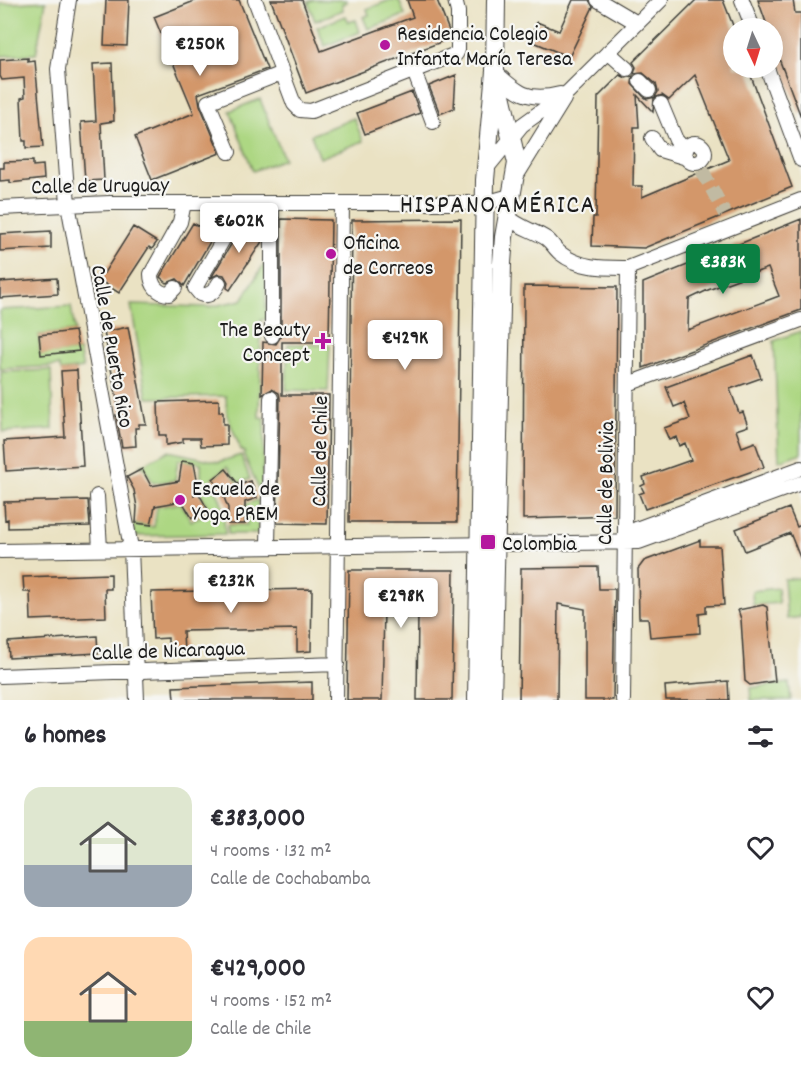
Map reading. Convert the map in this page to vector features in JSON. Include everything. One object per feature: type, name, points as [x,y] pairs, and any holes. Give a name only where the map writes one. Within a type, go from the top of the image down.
[{"type":"main road","points":[[492,700],[485,203],[495,71],[496,0]]},
{"type":"main road","points":[[477,700],[488,543],[501,279],[510,196],[517,175],[516,152],[495,71]]},
{"type":"street","name":"Calle de Puerto Rico","points":[[69,0],[58,69],[68,204],[95,324],[131,548],[137,700]]},
{"type":"street","points":[[255,0],[294,105],[300,110],[311,111],[456,54],[458,50],[458,12],[455,0]]},
{"type":"street","points":[[598,0],[637,23]]},
{"type":"street","points":[[486,169],[512,136],[568,92],[661,0]]},
{"type":"street","points":[[742,0],[749,18]]},
{"type":"street","points":[[608,52],[627,69]]},
{"type":"street","points":[[414,71],[433,122]]},
{"type":"street","points":[[495,71],[515,90],[531,97],[546,97],[568,92]]},
{"type":"street","points":[[229,152],[208,102],[282,73]]},
{"type":"street","points":[[772,78],[797,132],[801,160]]},
{"type":"street","points":[[517,175],[568,92]]},
{"type":"street","points":[[652,138],[660,150],[693,160],[676,140],[662,104]]},
{"type":"street","name":"Calle de Uruguay","points":[[0,208],[68,204],[485,203],[510,196]]},
{"type":"street","points":[[507,216],[515,224],[548,239],[559,252],[578,264],[602,268],[628,268],[801,200]]},
{"type":"street","points":[[176,288],[169,294],[160,292],[154,285],[151,274],[180,222],[184,203]]},
{"type":"street","points":[[219,284],[214,291],[206,295],[200,294],[195,288],[235,219],[238,203]]},
{"type":"street","points":[[272,203],[272,336]]},
{"type":"street","name":"Calle de Chile","points":[[336,700],[342,203]]},
{"type":"street","points":[[725,214],[732,228]]},
{"type":"street","name":"Calle de Bolivia","points":[[623,700],[628,268]]},
{"type":"street","points":[[628,384],[801,320]]},
{"type":"street","points":[[268,546],[271,398]]},
{"type":"street","points":[[624,541],[636,529],[801,468]]},
{"type":"street","points":[[0,551],[639,542],[801,483]]},
{"type":"street","points":[[99,492],[100,549]]},
{"type":"street","points":[[718,499],[720,513]]},
{"type":"street","name":"Calle de Nicaragua","points":[[0,676],[337,664]]},
{"type":"green space","points":[[346,0],[347,2],[342,4],[343,10],[315,21],[308,2]]},
{"type":"green space","points":[[390,0],[399,0],[405,15],[368,29],[363,17],[369,15],[367,9]]},
{"type":"green space","points":[[46,1],[36,54],[0,56],[0,4]]},
{"type":"green space","points":[[346,16],[349,22],[356,20],[360,32],[325,46],[317,27]]},
{"type":"green space","points":[[260,99],[284,159],[253,171],[230,111]]},
{"type":"green space","points":[[354,118],[363,141],[320,158],[311,135]]},
{"type":"green space","points":[[266,261],[266,319],[261,320],[259,417],[265,418],[262,491],[259,490],[244,455],[245,452],[241,450],[227,415],[226,396],[147,398],[131,305],[209,307],[242,300]]},
{"type":"green space","points":[[71,306],[75,331],[39,335],[40,354],[79,351],[83,368],[61,371],[59,366],[0,369],[0,310]]},
{"type":"green space","points":[[801,331],[801,453],[779,461],[774,341]]},
{"type":"green space","points":[[288,344],[330,345],[328,391],[286,390]]},
{"type":"green space","points":[[51,370],[53,429],[3,432],[1,372]]},
{"type":"green space","points":[[168,451],[219,462],[241,455],[250,479],[238,483],[227,467],[209,481],[220,499],[225,534],[134,536],[133,524],[154,527],[157,507],[181,503],[191,521],[210,511],[201,494],[201,463],[178,460],[175,480],[153,483],[144,467],[140,466]]},
{"type":"green space","points":[[258,500],[258,534],[228,534],[228,525],[247,525],[246,504]]},
{"type":"green space","points":[[801,578],[801,617],[787,619],[784,579]]},
{"type":"green space","points":[[778,588],[779,603],[753,605],[752,591]]},
{"type":"green space","points":[[789,683],[791,700],[751,700],[750,688]]},
{"type":"building","points":[[106,0],[129,0],[127,46],[104,45]]},
{"type":"building","points":[[197,0],[239,0],[267,69],[198,94],[200,105],[220,153],[152,180],[135,137],[194,113],[154,17]]},
{"type":"building","name":"Residencia Colegio Infanta María Teresa","points":[[271,0],[302,0],[321,51],[413,17],[407,0],[437,0],[449,31],[449,39],[306,93]]},
{"type":"building","points":[[573,0],[589,0],[593,7],[569,57],[529,40],[537,22],[559,31]]},
{"type":"building","points":[[696,0],[723,0],[730,18],[723,18],[723,78],[752,78],[792,187],[644,248],[592,246],[593,217],[596,217],[598,97],[620,75],[626,78],[633,76],[632,84],[643,96],[647,99],[655,97],[658,92],[656,84],[643,73],[634,74],[636,67],[633,62]],"holes":[[[695,75],[729,160],[642,197],[642,186],[633,186],[634,127],[639,127],[637,95],[653,112],[654,98],[662,95],[669,100]]]},
{"type":"building","points":[[758,0],[793,0],[795,13],[801,13],[801,117],[783,69],[783,18],[764,18]]},
{"type":"building","points":[[28,58],[28,62],[35,61],[43,147],[26,148],[26,141],[23,141],[21,98],[25,97],[24,78],[2,80],[0,76],[0,60]]},
{"type":"building","points":[[112,63],[114,121],[101,123],[104,180],[85,181],[81,122],[96,121],[93,64]]},
{"type":"building","points":[[456,75],[454,108],[440,114],[429,86]]},
{"type":"building","points":[[412,92],[420,113],[365,134],[357,113]]},
{"type":"building","points":[[33,161],[33,166],[43,165],[44,179],[10,183],[10,180],[0,181],[0,168],[4,168],[4,162]]},
{"type":"building","points":[[281,219],[331,220],[329,342],[282,342],[282,395],[329,395],[327,524],[277,523],[280,398],[279,393],[272,389],[262,395],[263,342],[276,344],[281,336]]},
{"type":"building","points":[[461,219],[457,522],[349,522],[352,220]]},
{"type":"building","points":[[801,219],[801,310],[643,368],[643,283]],"holes":[[[768,268],[779,296],[688,330],[689,299],[708,290]]]},
{"type":"building","points":[[193,223],[214,235],[184,286],[177,279],[167,283],[160,277]]},
{"type":"building","points":[[244,223],[263,235],[263,240],[230,290],[227,288],[228,282],[224,275],[218,274],[211,278]]},
{"type":"building","points":[[133,227],[157,242],[152,249],[149,247],[119,293],[96,278],[101,271],[104,273]]},
{"type":"building","points":[[51,231],[51,248],[0,251],[0,234]]},
{"type":"building","points":[[57,278],[58,294],[0,298],[0,282]]},
{"type":"building","points":[[524,286],[617,287],[615,516],[523,519]]},
{"type":"building","points":[[128,327],[146,424],[139,424],[139,428],[135,428],[136,446],[122,447],[116,415],[120,415],[104,332]]},
{"type":"building","points":[[75,331],[79,351],[41,355],[39,335]]},
{"type":"building","points":[[753,355],[761,378],[730,389],[739,413],[743,412],[748,426],[736,430],[742,447],[755,442],[764,467],[645,509],[639,494],[644,492],[641,486],[645,484],[643,477],[691,460],[685,443],[679,446],[676,437],[669,440],[664,428],[690,419],[684,403],[674,407],[666,387]]},
{"type":"building","points":[[77,370],[83,466],[6,471],[4,441],[65,437],[61,371]]},
{"type":"building","points":[[219,400],[219,412],[223,412],[223,424],[227,424],[227,445],[201,446],[200,438],[183,438],[183,442],[166,445],[166,435],[159,435],[158,402]]},
{"type":"building","points":[[182,461],[194,463],[197,479],[194,495],[198,492],[208,510],[192,518],[182,501],[155,506],[151,525],[136,523],[137,507],[134,490],[127,477],[142,469],[151,486],[179,481]]},
{"type":"building","points":[[226,469],[239,485],[251,481],[257,498],[245,502],[245,524],[228,524],[228,508],[222,492],[213,479]]},
{"type":"building","points":[[88,500],[90,526],[8,528],[8,519],[5,520],[4,502]]},
{"type":"building","points":[[789,508],[797,527],[801,525],[801,560],[790,533],[745,551],[736,529]]},
{"type":"building","points":[[700,540],[700,546],[720,546],[724,605],[706,606],[706,613],[699,614],[700,633],[650,637],[648,618],[639,618],[638,569],[644,561]]},
{"type":"building","points":[[598,567],[599,589],[615,589],[613,700],[585,700],[585,609],[558,604],[557,700],[519,700],[521,568]]},
{"type":"building","points":[[349,570],[454,570],[452,700],[417,700],[418,611],[384,610],[382,700],[347,700]]},
{"type":"building","points":[[111,574],[111,589],[105,589],[106,617],[31,620],[30,592],[24,592],[23,577]]},
{"type":"building","points":[[312,589],[311,651],[297,652],[297,629],[183,631],[184,654],[168,654],[168,638],[153,639],[151,592]]},
{"type":"building","points":[[763,605],[767,607],[775,681],[750,685],[745,681],[741,619],[738,610]]},
{"type":"building","points":[[97,636],[98,653],[9,658],[8,642]]},
{"type":"building","points":[[728,681],[729,700],[666,700],[665,686]]},
{"type":"building","points":[[312,682],[312,700],[174,700],[173,687]]},
{"type":"tunnel","points":[[702,170],[725,214]]},
{"type":"place","name":"Residencia Colegio Infanta María Teresa","points":[[385,45]]},
{"type":"place","name":"Oficina de Correos","points":[[331,254]]},
{"type":"place","name":"The Beauty Concept","points":[[323,341]]},
{"type":"place","name":"Escuela de Yoga PREM","points":[[180,500]]},
{"type":"place","name":"Colombia","points":[[488,542]]},
{"type":"district","name":"HISPANOAMÉRICA","points":[[498,203]]}]
